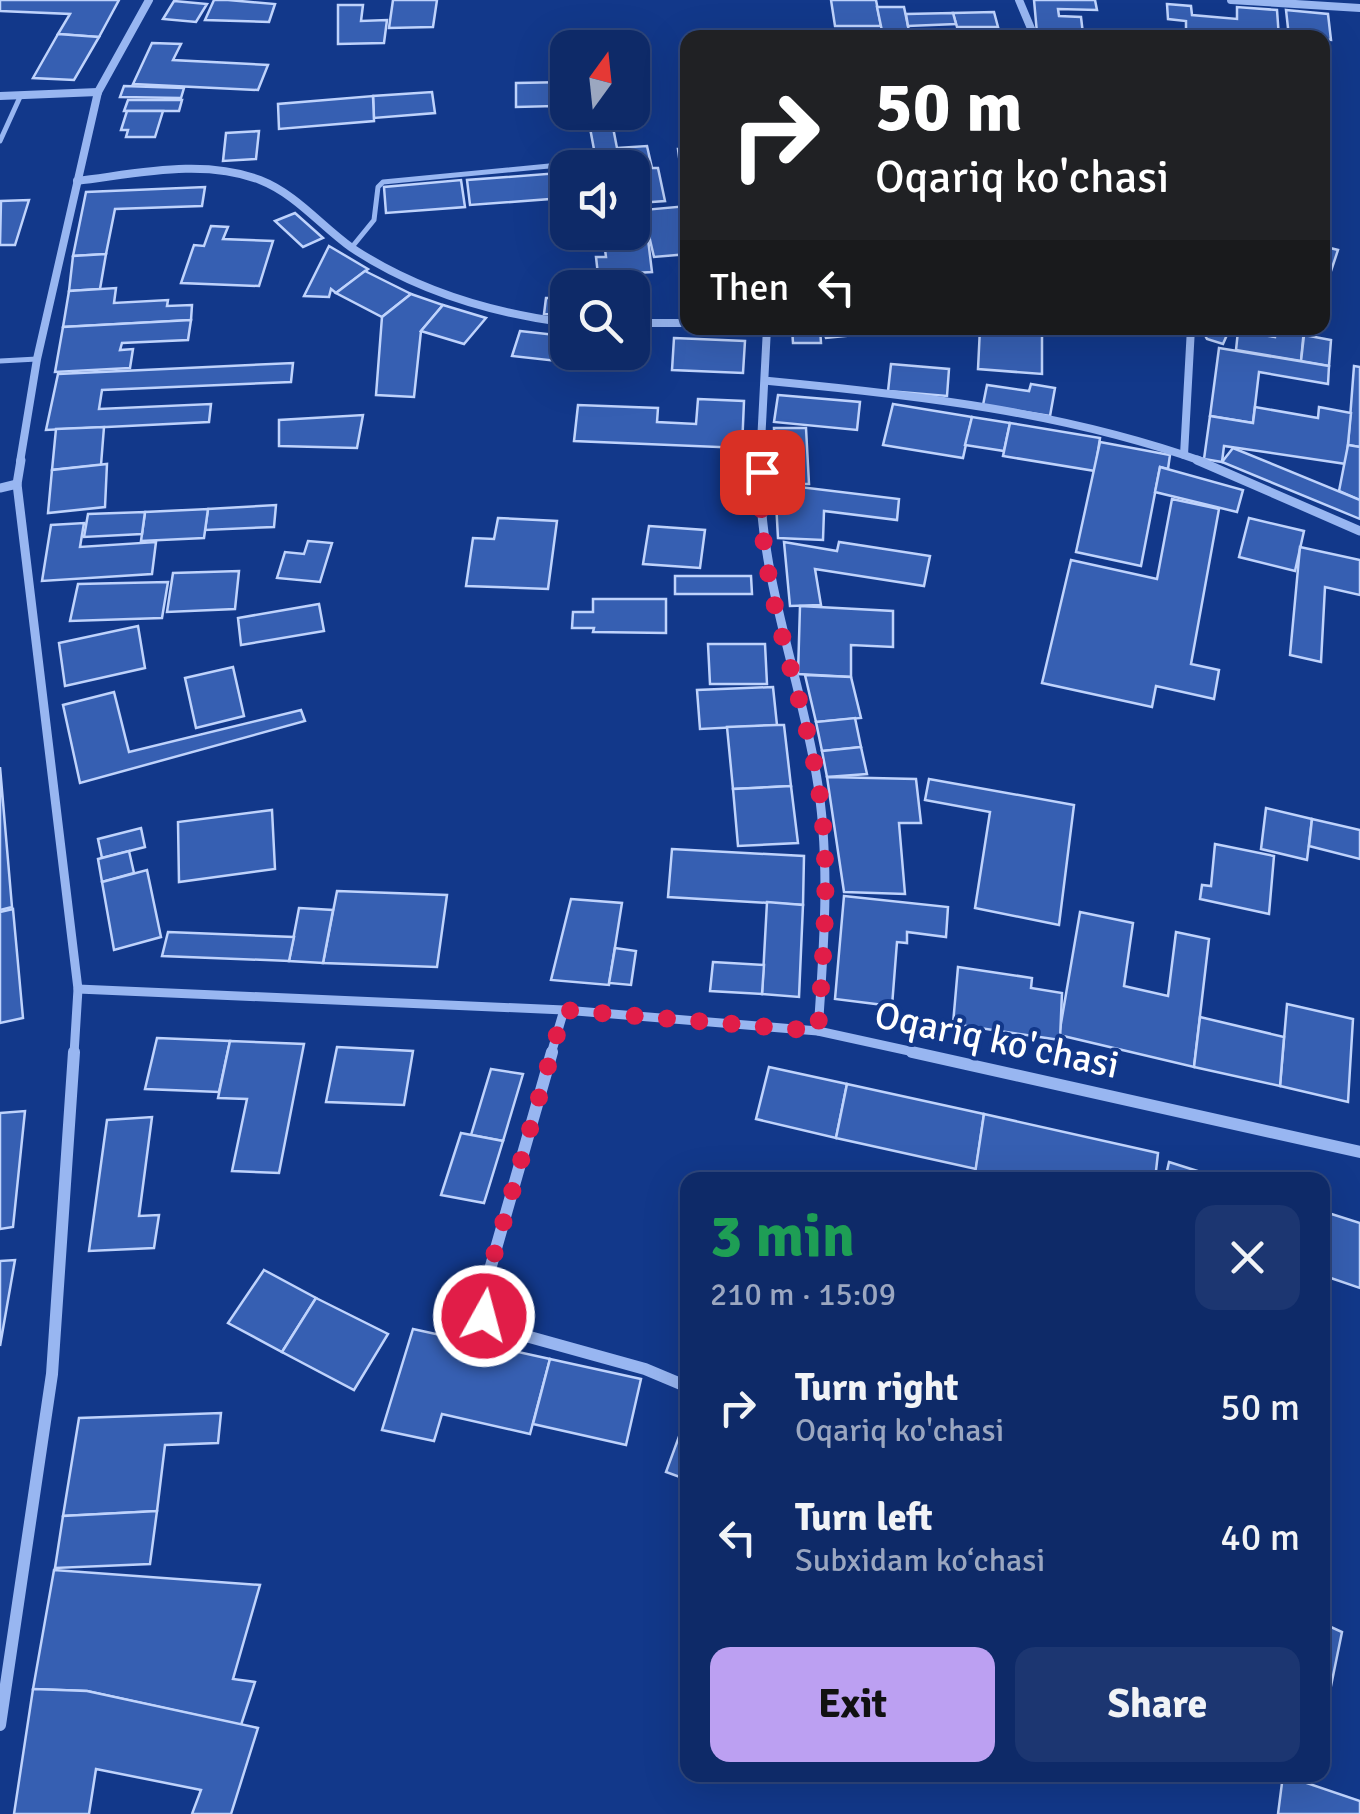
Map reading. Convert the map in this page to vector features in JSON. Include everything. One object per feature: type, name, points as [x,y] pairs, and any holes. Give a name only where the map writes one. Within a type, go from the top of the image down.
[{"type":"street","points":[[0,1725],[52,1374],[78,989],[17,484],[37,359],[98,92],[149,0]]},
{"type":"street","points":[[1019,0],[1031,30]]},
{"type":"street","points":[[1231,0],[1360,8]]},
{"type":"street","points":[[0,96],[98,92]]},
{"type":"street","points":[[77,181],[162,172],[231,173],[260,180],[300,203],[352,247],[452,298],[524,318],[550,321]]},
{"type":"street","points":[[650,323],[680,323]]},
{"type":"street","points":[[767,335],[770,381],[760,502],[778,621],[816,772],[828,873],[818,1031]]},
{"type":"street","points":[[1184,455],[1191,335]]},
{"type":"street","points":[[770,381],[881,391],[1039,418],[1184,455],[1360,531]]},
{"type":"street","points":[[0,488],[17,484]]},
{"type":"street","name":"Oqariq ko'chasi","points":[[78,989],[564,1010],[818,1031],[1360,1152]]},
{"type":"street","points":[[564,1010],[481,1301],[484,1316],[501,1329],[645,1369],[680,1383]]},
{"type":"lane","points":[[0,140],[20,96]]},
{"type":"lane","points":[[352,247],[374,220],[378,186],[383,182],[550,167]]},
{"type":"lane","points":[[0,361],[37,359]]},
{"type":"building","points":[[0,0],[119,0],[99,37],[58,34],[70,14],[0,11]]},
{"type":"building","points":[[214,0],[275,4],[269,22],[205,20]]},
{"type":"building","points":[[393,0],[437,0],[433,27],[389,28]]},
{"type":"building","points":[[831,0],[876,0],[881,26],[835,26]]},
{"type":"building","points":[[1034,0],[1095,0],[1097,10],[1058,9],[1059,16],[1081,17],[1083,30],[1037,30]]},
{"type":"building","points":[[174,1],[207,4],[196,22],[163,19]]},
{"type":"building","points":[[1167,4],[1191,6],[1192,15],[1237,19],[1237,7],[1277,10],[1278,30],[1186,30],[1186,21],[1168,19]]},
{"type":"building","points":[[338,5],[363,5],[361,21],[387,20],[384,43],[338,44]]},
{"type":"building","points":[[877,7],[904,7],[909,30],[882,30]]},
{"type":"building","points":[[1286,10],[1328,14],[1330,30],[1288,30]]},
{"type":"building","points":[[994,12],[998,27],[957,27],[953,13]]},
{"type":"building","points":[[953,13],[956,24],[908,26],[906,14]]},
{"type":"building","points":[[58,34],[99,37],[74,80],[33,78]]},
{"type":"building","points":[[152,43],[181,44],[173,60],[268,65],[258,90],[133,84]]},
{"type":"building","points":[[550,82],[550,106],[516,107],[516,83]]},
{"type":"building","points":[[124,86],[184,88],[181,98],[120,97]]},
{"type":"building","points":[[432,92],[435,113],[374,118],[373,96]]},
{"type":"building","points":[[373,96],[374,121],[279,129],[278,104]]},
{"type":"building","points":[[128,100],[182,100],[179,111],[124,111]]},
{"type":"building","points":[[127,111],[163,111],[155,137],[126,137],[128,130],[121,130]]},
{"type":"building","points":[[590,130],[614,130],[617,148],[647,146],[648,150],[594,150]]},
{"type":"building","points":[[259,131],[256,159],[223,161],[226,133]]},
{"type":"building","points":[[650,159],[652,168],[658,168],[665,201],[650,202]]},
{"type":"building","points":[[550,174],[550,199],[470,205],[467,180]]},
{"type":"building","points":[[461,180],[465,207],[386,213],[384,187]]},
{"type":"building","points":[[205,187],[202,206],[115,209],[106,254],[73,256],[86,192]]},
{"type":"building","points":[[29,200],[15,245],[0,245],[1,201]]},
{"type":"building","points":[[680,207],[680,255],[654,257],[650,209]]},
{"type":"building","points":[[295,213],[323,238],[303,247],[275,221]]},
{"type":"building","points":[[211,226],[228,227],[223,239],[273,241],[259,286],[181,283],[194,245],[204,246]]},
{"type":"building","points":[[329,246],[368,269],[336,293],[331,289],[329,297],[304,296]]},
{"type":"building","points":[[1330,248],[1338,250],[1330,274]]},
{"type":"building","points":[[605,250],[649,250],[652,272],[597,270],[596,257],[606,257]]},
{"type":"building","points":[[106,254],[100,289],[69,291],[73,256]]},
{"type":"building","points":[[365,271],[411,294],[382,317],[336,293]]},
{"type":"building","points":[[116,288],[114,303],[168,300],[167,306],[192,305],[191,320],[63,327],[69,291]]},
{"type":"building","points":[[411,294],[443,305],[421,331],[414,397],[376,395],[382,317]]},
{"type":"building","points":[[546,298],[550,298],[550,314],[544,314]]},
{"type":"building","points":[[443,305],[486,318],[464,344],[421,331]]},
{"type":"building","points":[[191,320],[188,340],[122,343],[120,350],[133,349],[130,368],[55,372],[63,327]]},
{"type":"building","points":[[520,331],[550,334],[550,360],[512,356]]},
{"type":"building","points":[[792,335],[820,335],[821,343],[793,343]]},
{"type":"building","points":[[980,335],[1042,335],[1042,374],[978,369]]},
{"type":"building","points":[[1205,335],[1227,335],[1223,344]]},
{"type":"building","points":[[1238,335],[1303,335],[1301,361],[1236,350]]},
{"type":"building","points":[[1304,335],[1331,340],[1329,366],[1301,361]]},
{"type":"building","points":[[674,338],[745,341],[743,373],[672,370]]},
{"type":"building","points":[[1219,348],[1329,366],[1328,384],[1259,372],[1253,423],[1210,416]]},
{"type":"building","points":[[293,363],[291,382],[102,390],[99,409],[211,404],[209,422],[46,430],[58,374]]},
{"type":"building","points":[[891,364],[949,369],[947,396],[888,391]]},
{"type":"building","points":[[1354,366],[1360,367],[1360,447],[1348,445]]},
{"type":"building","points":[[1031,384],[1055,388],[1050,416],[983,405],[987,385],[1029,391]]},
{"type":"building","points":[[778,395],[860,402],[857,430],[774,422]]},
{"type":"building","points":[[698,399],[744,401],[742,448],[574,441],[578,405],[658,408],[657,422],[696,424]]},
{"type":"building","points":[[893,404],[972,417],[963,458],[883,445]]},
{"type":"building","points":[[1255,407],[1318,418],[1319,407],[1351,413],[1346,464],[1224,446],[1222,462],[1204,459],[1210,416],[1253,423]]},
{"type":"building","points":[[363,415],[357,448],[279,446],[279,420]]},
{"type":"building","points":[[972,417],[1010,423],[1004,451],[965,445]]},
{"type":"building","points":[[1010,423],[1100,438],[1095,471],[1003,456]]},
{"type":"building","points":[[104,427],[101,465],[52,470],[56,429]]},
{"type":"building","points":[[774,428],[806,428],[809,484],[776,484]]},
{"type":"building","points":[[1100,442],[1170,455],[1168,469],[1160,467],[1141,566],[1076,552]]},
{"type":"building","points":[[1348,445],[1360,447],[1360,500],[1339,491]]},
{"type":"building","points":[[1233,448],[1360,500],[1360,519],[1222,462]]},
{"type":"building","points":[[107,464],[105,507],[48,513],[52,470]]},
{"type":"building","points":[[1160,467],[1243,490],[1237,512],[1155,492]]},
{"type":"building","points":[[775,484],[899,499],[897,520],[824,511],[823,540],[778,538]]},
{"type":"building","points":[[1172,499],[1219,509],[1191,664],[1219,670],[1214,699],[1156,686],[1152,707],[1042,683],[1071,560],[1157,579]]},
{"type":"building","points":[[276,505],[274,527],[205,530],[208,509]]},
{"type":"building","points":[[208,509],[204,538],[141,541],[145,512]]},
{"type":"building","points":[[145,512],[142,534],[84,537],[88,514]]},
{"type":"building","points":[[498,518],[557,521],[548,589],[466,586],[473,538],[494,539]]},
{"type":"building","points":[[1249,518],[1304,531],[1295,571],[1239,557]]},
{"type":"building","points":[[84,523],[80,547],[156,542],[152,574],[42,581],[51,525]]},
{"type":"building","points":[[649,526],[705,530],[700,568],[643,564]]},
{"type":"building","points":[[308,541],[332,543],[320,582],[277,578],[285,552],[304,554]]},
{"type":"building","points":[[784,542],[837,551],[839,542],[930,556],[924,586],[815,569],[821,605],[790,606]]},
{"type":"building","points":[[1300,547],[1360,560],[1360,595],[1325,587],[1321,662],[1290,655]]},
{"type":"building","points":[[239,571],[235,609],[167,612],[173,573]]},
{"type":"building","points":[[675,576],[751,576],[752,594],[675,594]]},
{"type":"building","points":[[168,582],[162,618],[70,621],[78,584]]},
{"type":"building","points":[[593,599],[666,599],[666,633],[572,628],[573,612],[593,612]]},
{"type":"building","points":[[319,604],[324,631],[241,645],[238,618]]},
{"type":"building","points":[[800,606],[893,611],[893,647],[851,645],[851,677],[798,674]]},
{"type":"building","points":[[138,626],[145,668],[65,686],[59,643]]},
{"type":"building","points":[[708,644],[765,644],[767,684],[710,684]]},
{"type":"building","points":[[233,667],[244,716],[196,728],[185,678]]},
{"type":"building","points":[[805,675],[851,677],[861,718],[816,722]]},
{"type":"building","points":[[773,687],[777,725],[700,729],[697,690]]},
{"type":"building","points":[[114,692],[129,752],[301,710],[305,721],[80,783],[63,705]]},
{"type":"building","points":[[855,718],[861,747],[822,751],[816,722]]},
{"type":"building","points":[[784,725],[791,786],[733,789],[727,727]]},
{"type":"building","points":[[861,747],[867,774],[827,777],[822,751]]},
{"type":"building","points":[[0,767],[12,907],[0,910]]},
{"type":"building","points":[[827,777],[916,779],[921,823],[899,823],[905,894],[844,892]]},
{"type":"building","points":[[929,779],[1074,805],[1059,925],[975,908],[990,812],[925,800]]},
{"type":"building","points":[[791,786],[798,843],[738,846],[733,789]]},
{"type":"building","points":[[1266,808],[1312,819],[1307,860],[1261,849]]},
{"type":"building","points":[[272,810],[275,869],[179,882],[178,822]]},
{"type":"building","points":[[1312,819],[1360,830],[1360,859],[1309,846]]},
{"type":"building","points":[[141,828],[145,847],[102,858],[98,839]]},
{"type":"building","points":[[1215,844],[1274,856],[1269,914],[1200,899],[1202,885],[1211,886]]},
{"type":"building","points":[[672,849],[804,856],[803,905],[668,897]]},
{"type":"building","points":[[129,851],[134,873],[102,882],[98,859]]},
{"type":"building","points":[[147,870],[161,937],[114,950],[102,882]]},
{"type":"building","points":[[337,891],[447,895],[437,967],[323,963]]},
{"type":"building","points":[[844,896],[948,907],[946,937],[907,932],[907,943],[897,942],[892,1006],[835,999]]},
{"type":"building","points":[[571,899],[622,903],[609,985],[551,980]]},
{"type":"building","points":[[767,902],[803,905],[799,997],[762,994]]},
{"type":"building","points":[[299,908],[333,910],[323,963],[289,961]]},
{"type":"building","points":[[13,909],[23,1018],[0,1023],[0,912]]},
{"type":"building","points":[[1080,912],[1133,923],[1124,986],[1168,996],[1176,932],[1209,939],[1194,1067],[1059,1035]]},
{"type":"building","points":[[168,932],[294,937],[289,961],[162,956]]},
{"type":"building","points":[[615,948],[636,951],[631,985],[609,983]]},
{"type":"building","points":[[713,962],[764,965],[762,994],[710,991]]},
{"type":"building","points":[[958,967],[1032,978],[1031,988],[1062,993],[1060,1040],[953,1024]]},
{"type":"building","points":[[1287,1004],[1353,1019],[1348,1102],[1280,1086]]},
{"type":"building","points":[[1200,1017],[1284,1037],[1280,1086],[1194,1067]]},
{"type":"building","points":[[157,1038],[230,1041],[219,1092],[145,1089]]},
{"type":"building","points":[[230,1041],[304,1044],[279,1173],[232,1171],[247,1099],[218,1098]]},
{"type":"building","points":[[337,1047],[413,1051],[404,1105],[326,1102]]},
{"type":"building","points":[[769,1067],[847,1084],[836,1138],[756,1119]]},
{"type":"building","points":[[491,1069],[523,1074],[503,1141],[471,1135]]},
{"type":"building","points":[[847,1084],[984,1114],[976,1169],[836,1138]]},
{"type":"building","points":[[25,1111],[13,1227],[0,1229],[0,1113]]},
{"type":"building","points":[[984,1114],[1158,1153],[1156,1172],[975,1172]]},
{"type":"building","points":[[152,1117],[139,1216],[159,1215],[154,1248],[89,1251],[107,1120]]},
{"type":"building","points":[[461,1133],[503,1141],[484,1203],[441,1195]]},
{"type":"building","points":[[1169,1162],[1201,1172],[1167,1172]]},
{"type":"building","points":[[1330,1214],[1360,1223],[1360,1288],[1330,1278]]},
{"type":"building","points":[[15,1260],[0,1346],[0,1261]]},
{"type":"building","points":[[264,1270],[316,1298],[282,1352],[228,1323]]},
{"type":"building","points":[[316,1298],[388,1334],[354,1390],[282,1352]]},
{"type":"building","points":[[413,1329],[550,1359],[530,1434],[442,1414],[434,1441],[382,1430]]},
{"type":"building","points":[[550,1359],[641,1379],[626,1445],[533,1424]]},
{"type":"building","points":[[221,1413],[218,1443],[165,1445],[157,1511],[63,1516],[79,1418]]},
{"type":"building","points":[[680,1434],[680,1477],[666,1472]]},
{"type":"building","points":[[157,1511],[150,1564],[55,1568],[63,1516]]},
{"type":"building","points":[[54,1570],[260,1585],[233,1679],[255,1682],[241,1725],[87,1691],[33,1689]]},
{"type":"building","points":[[1330,1627],[1342,1632],[1330,1691]]},
{"type":"building","points":[[33,1689],[87,1691],[258,1728],[231,1814],[192,1814],[201,1790],[96,1769],[89,1814],[14,1814]]},
{"type":"building","points":[[1282,1782],[1304,1782],[1360,1801],[1360,1814],[1278,1814]]},
{"type":"route","points":[[484,1316],[481,1301],[564,1010],[818,1031],[828,873],[816,772],[778,621],[760,502],[762,472]]}]
